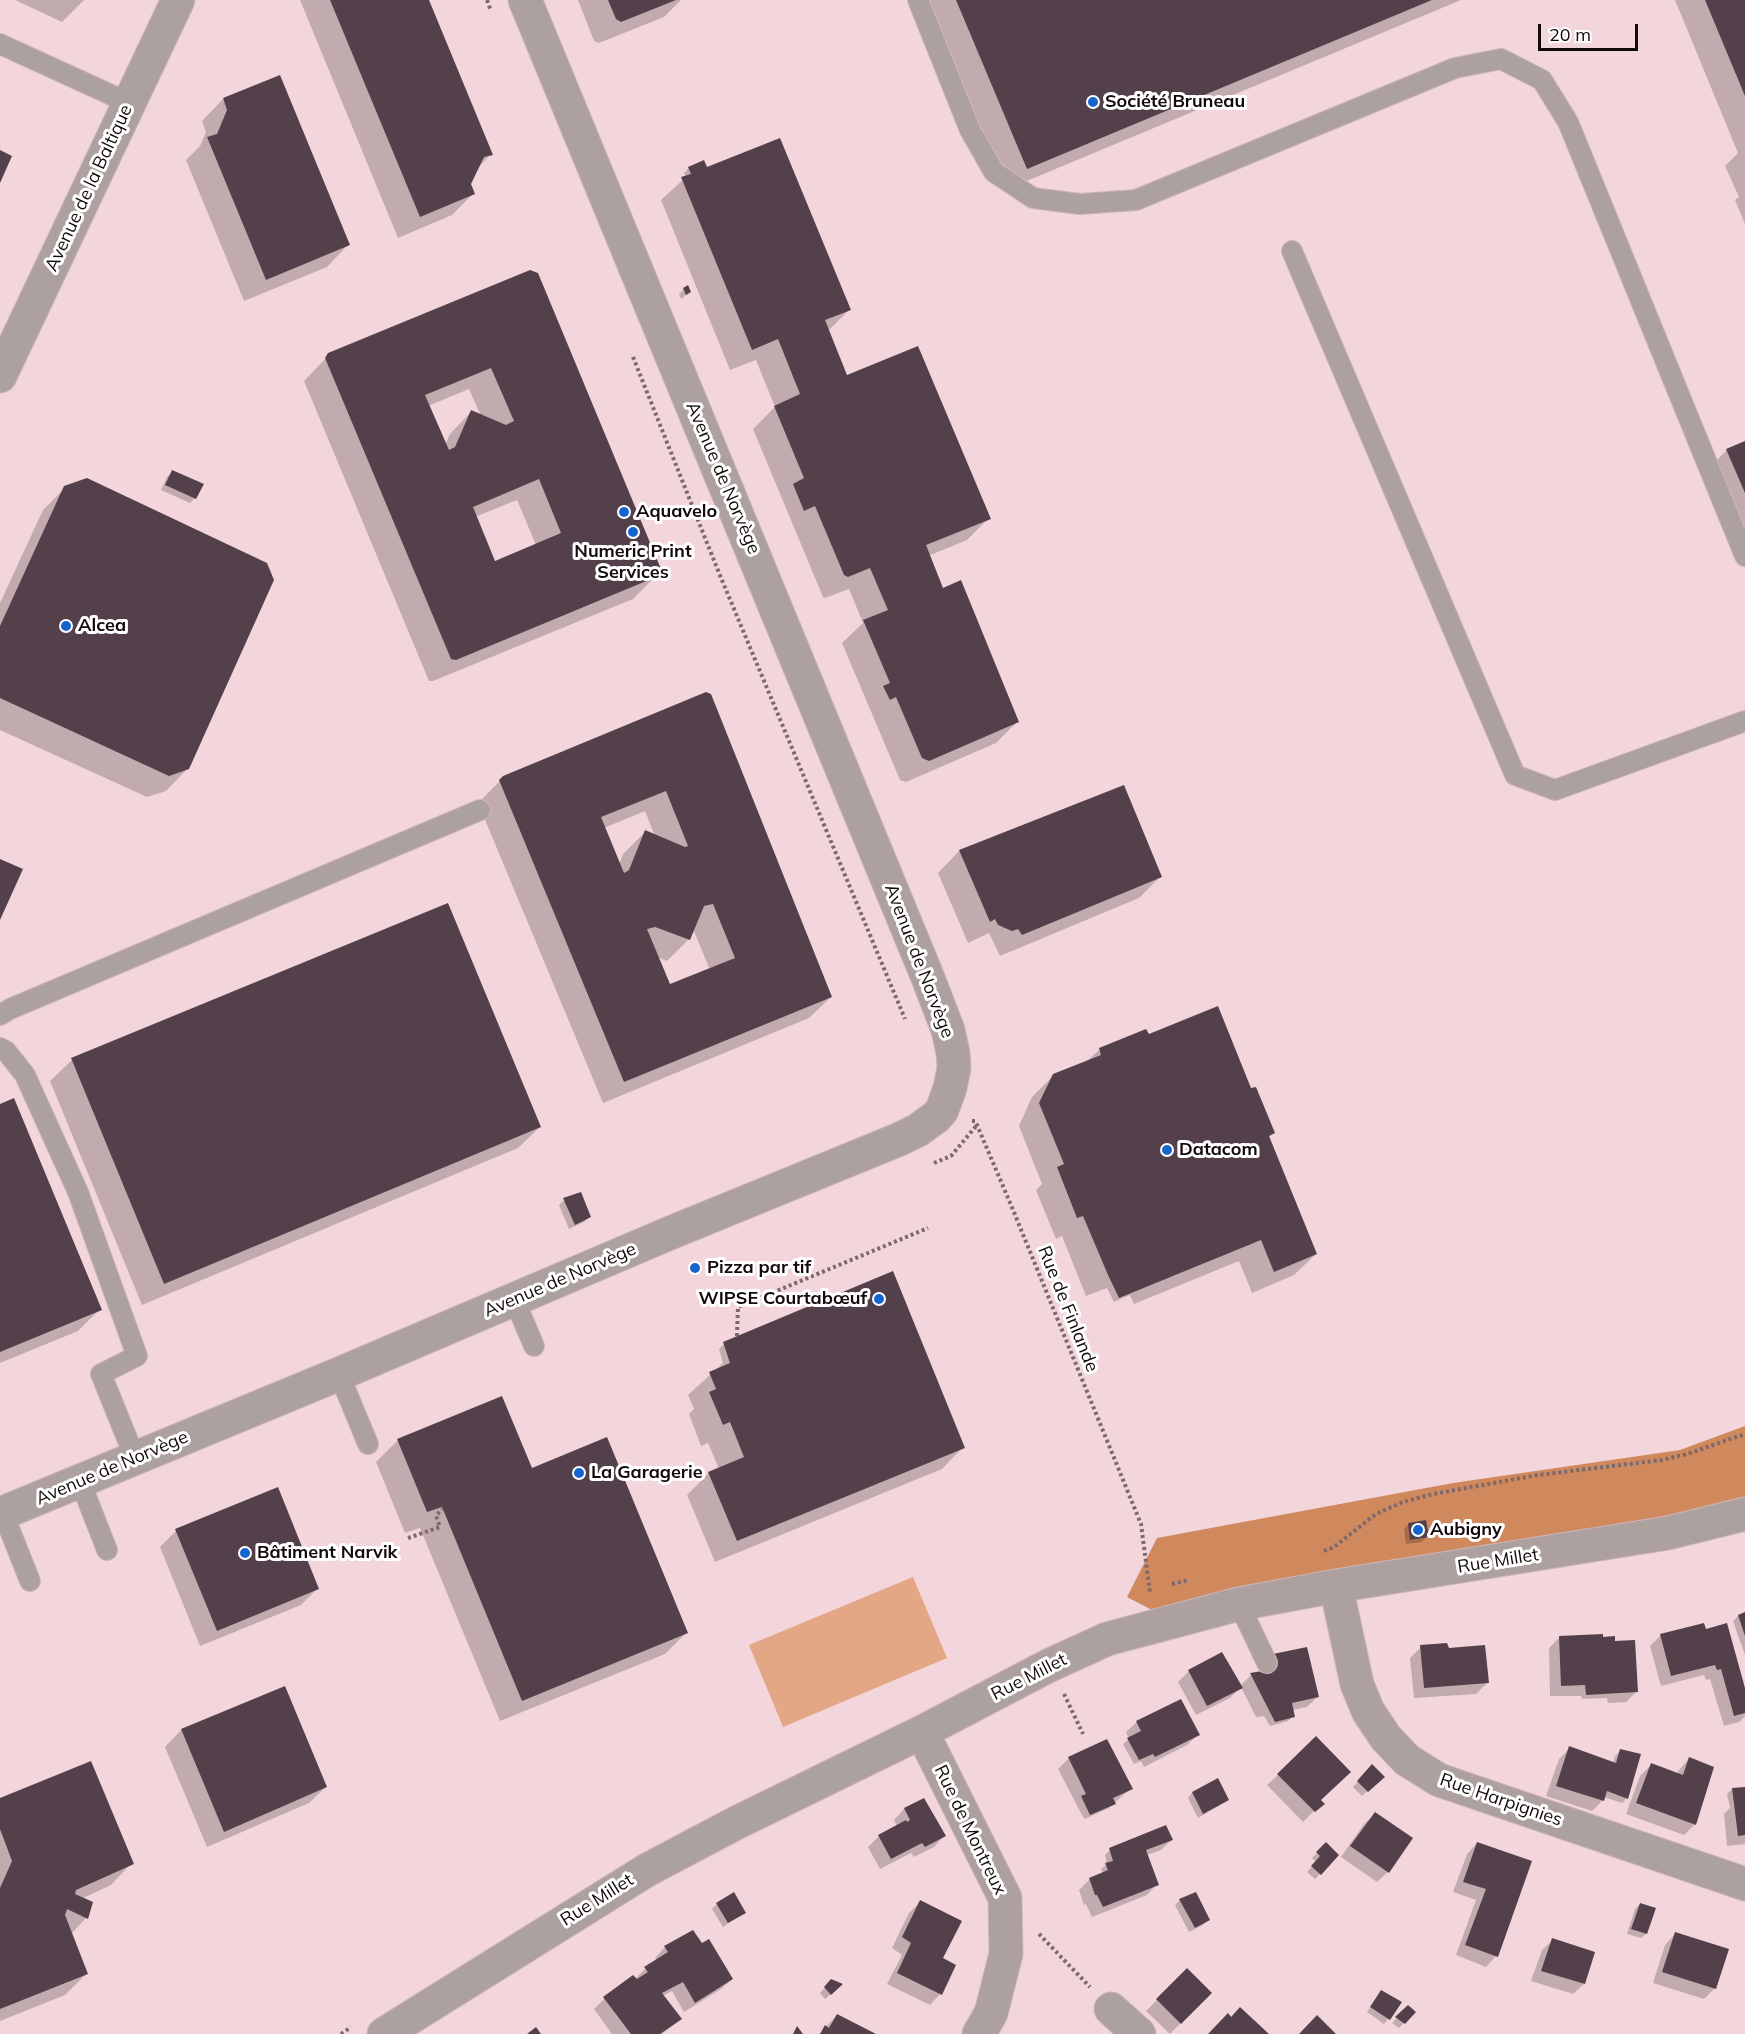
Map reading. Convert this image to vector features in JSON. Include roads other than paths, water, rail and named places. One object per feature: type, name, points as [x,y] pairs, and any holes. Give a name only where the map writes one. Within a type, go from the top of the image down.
[{"type":"street","name":"Avenue de la Baltique","points":[[0,376],[178,0]]},
{"type":"street","name":"Avenue de Norvège","points":[[1,1514],[900,1140],[918,1130],[942,1110],[950,1088],[954,1068],[948,1030],[756,557],[525,0]]},
{"type":"street","name":"Rue Millet","points":[[384,2034],[647,1870],[1048,1666],[1107,1639],[1239,1604],[1336,1586],[1668,1533],[1745,1514]]},
{"type":"street","name":"Rue Harpignies","points":[[1336,1586],[1357,1684],[1368,1711],[1380,1729],[1407,1760],[1438,1780],[1745,1884]]},
{"type":"street","name":"Rue de Montreux","points":[[922,1732],[1005,1898],[1006,1954],[991,2013],[980,2034]]},
{"type":"street","points":[[1111,2009],[1139,2034]]},
{"type":"lane","points":[[918,0],[970,130],[994,172],[1033,198],[1080,204],[1136,200],[1455,68],[1501,59],[1542,80],[1568,122],[1745,556]]},
{"type":"lane","points":[[0,44],[129,103]]},
{"type":"lane","points":[[1292,251],[1515,775],[1555,790],[1745,721]]},
{"type":"lane","points":[[0,1015],[480,810]]},
{"type":"lane","points":[[0,1048],[6,1051],[25,1075],[78,1192],[137,1356],[101,1374],[135,1458]]},
{"type":"lane","points":[[514,1299],[534,1346]]},
{"type":"lane","points":[[339,1374],[368,1444]]},
{"type":"lane","points":[[80,1481],[108,1550]]},
{"type":"lane","points":[[1,1514],[30,1581]]},
{"type":"lane","points":[[1239,1604],[1267,1663]]},
{"type":"place","name":"Société Bruneau","points":[[1093,102]]},
{"type":"place","name":"Aquavelo","points":[[624,512]]},
{"type":"place","name":"Numeric Print Services","points":[[633,532]]},
{"type":"place","name":"Alcea","points":[[66,626]]},
{"type":"place","name":"Datacom","points":[[1167,1150]]},
{"type":"place","name":"Pizza par tif","points":[[695,1268]]},
{"type":"place","name":"WIPSE Courtabœuf","points":[[879,1299]]},
{"type":"place","name":"La Garagerie","points":[[579,1473]]},
{"type":"place","name":"Aubigny","points":[[1418,1530]]},
{"type":"place","name":"Bâtiment Narvik","points":[[245,1553]]}]
